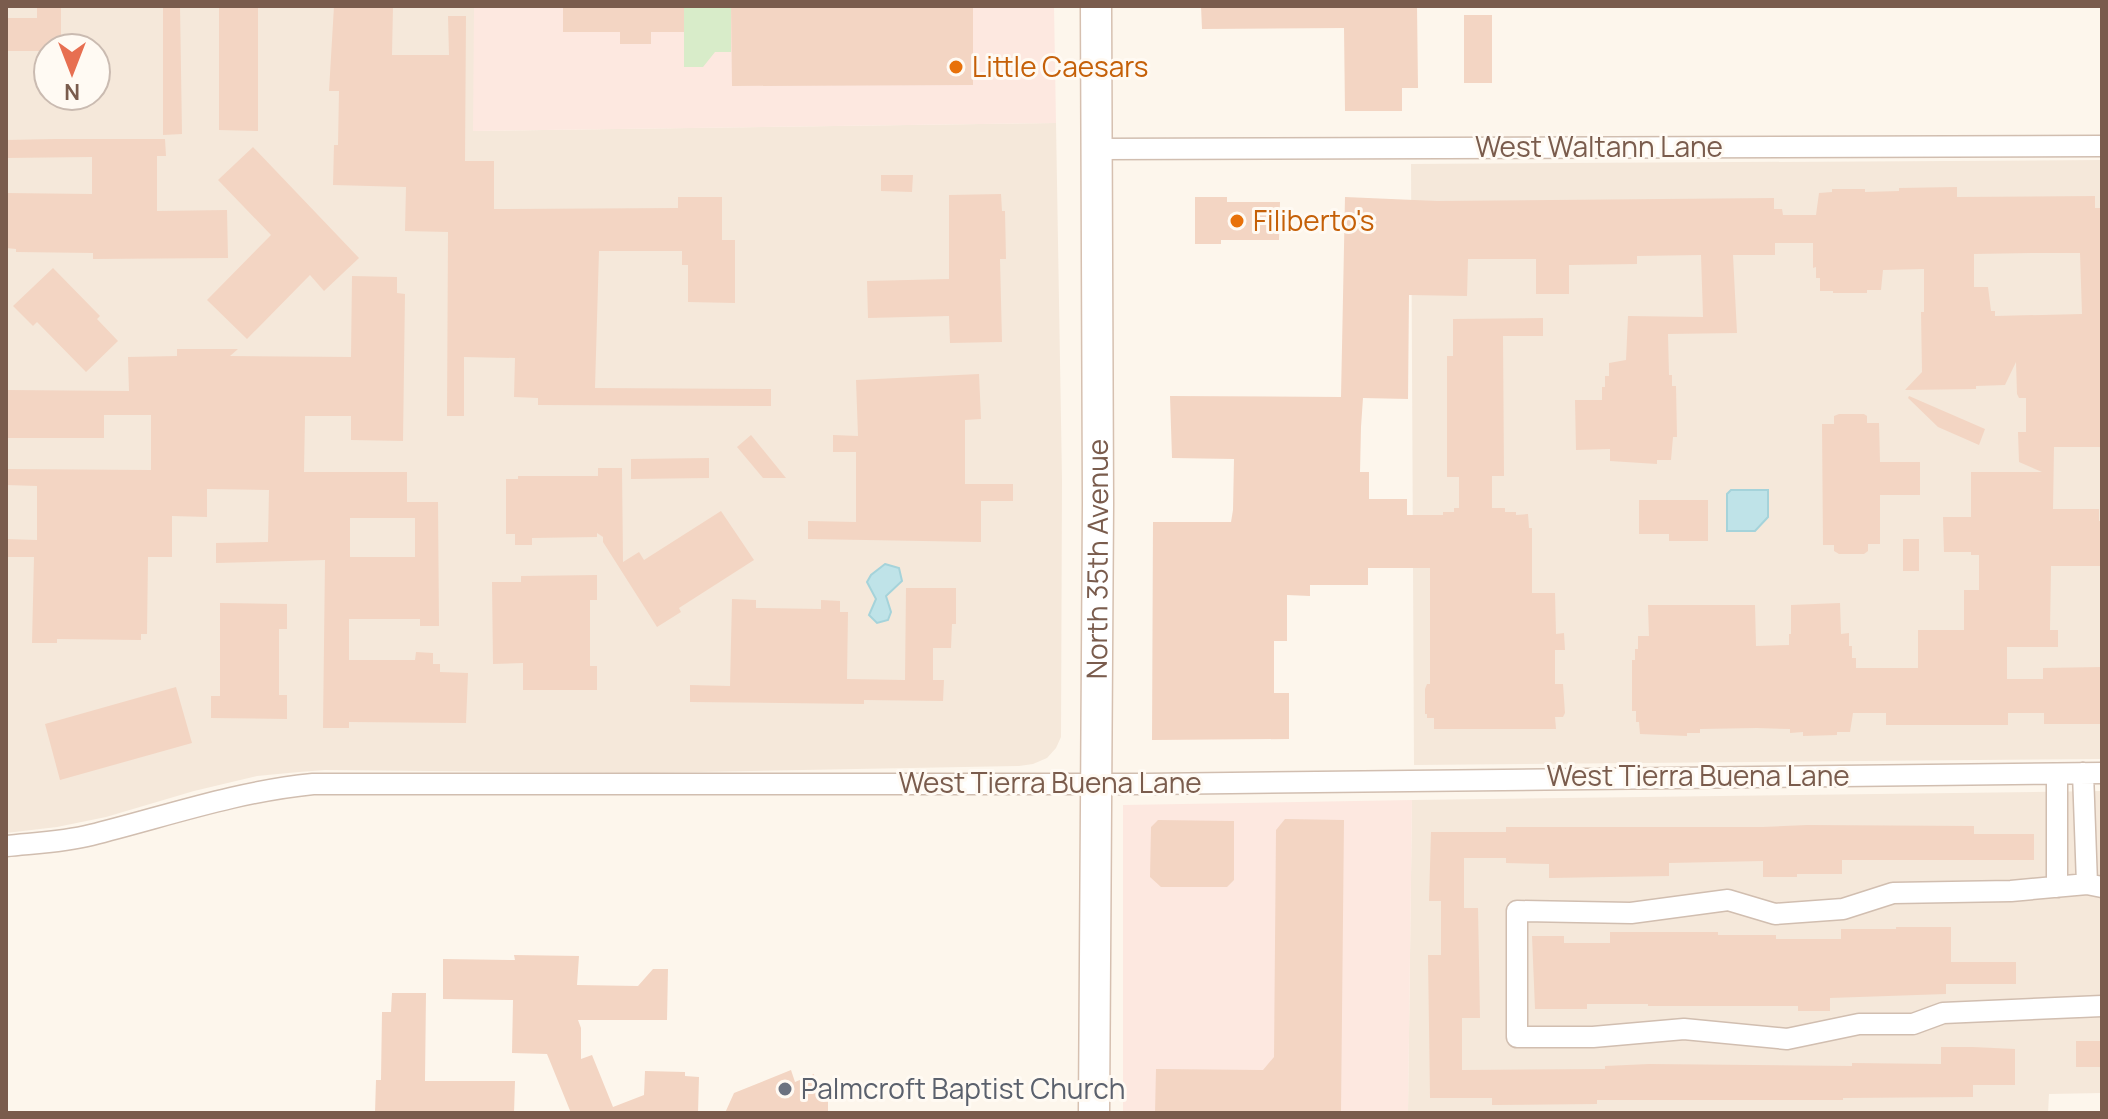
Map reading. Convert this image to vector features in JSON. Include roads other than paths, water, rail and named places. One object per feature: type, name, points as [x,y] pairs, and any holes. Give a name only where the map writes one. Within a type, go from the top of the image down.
[{"type":"main road","name":"North 35th Avenue","points":[[1094,1113],[1097,783],[1096,6]]},
{"type":"street","name":"West Waltann Lane","points":[[1096,149],[2102,146]]},
{"type":"street","name":"West Tierra Buena Lane","points":[[6,846],[89,835],[214,801],[268,789],[313,784],[1097,783],[2093,773]]},
{"type":"street","points":[[2093,773],[2086,852],[2094,886],[1893,893],[1843,909],[1775,914],[1728,900],[1631,913],[1517,911],[1517,1037],[1593,1037],[1684,1029],[1787,1039],[1859,1024],[1913,1024],[1943,1013],[2102,1006]]},
{"type":"street","points":[[2057,774],[2057,887]]},
{"type":"street","points":[[2057,853],[2086,852]]},
{"type":"water","points":[[1731,490],[1768,490],[1768,517],[1755,531],[1727,531],[1727,494]]},
{"type":"water","points":[[885,564],[899,568],[902,581],[886,596],[891,612],[888,620],[877,623],[869,615],[876,599],[867,582]]},
{"type":"place","name":"Little Caesars","points":[[956,67]]},
{"type":"place","name":"Filiberto's","points":[[1237,221]]},
{"type":"place","name":"Palmcroft Baptist Church","points":[[785,1089]]}]
